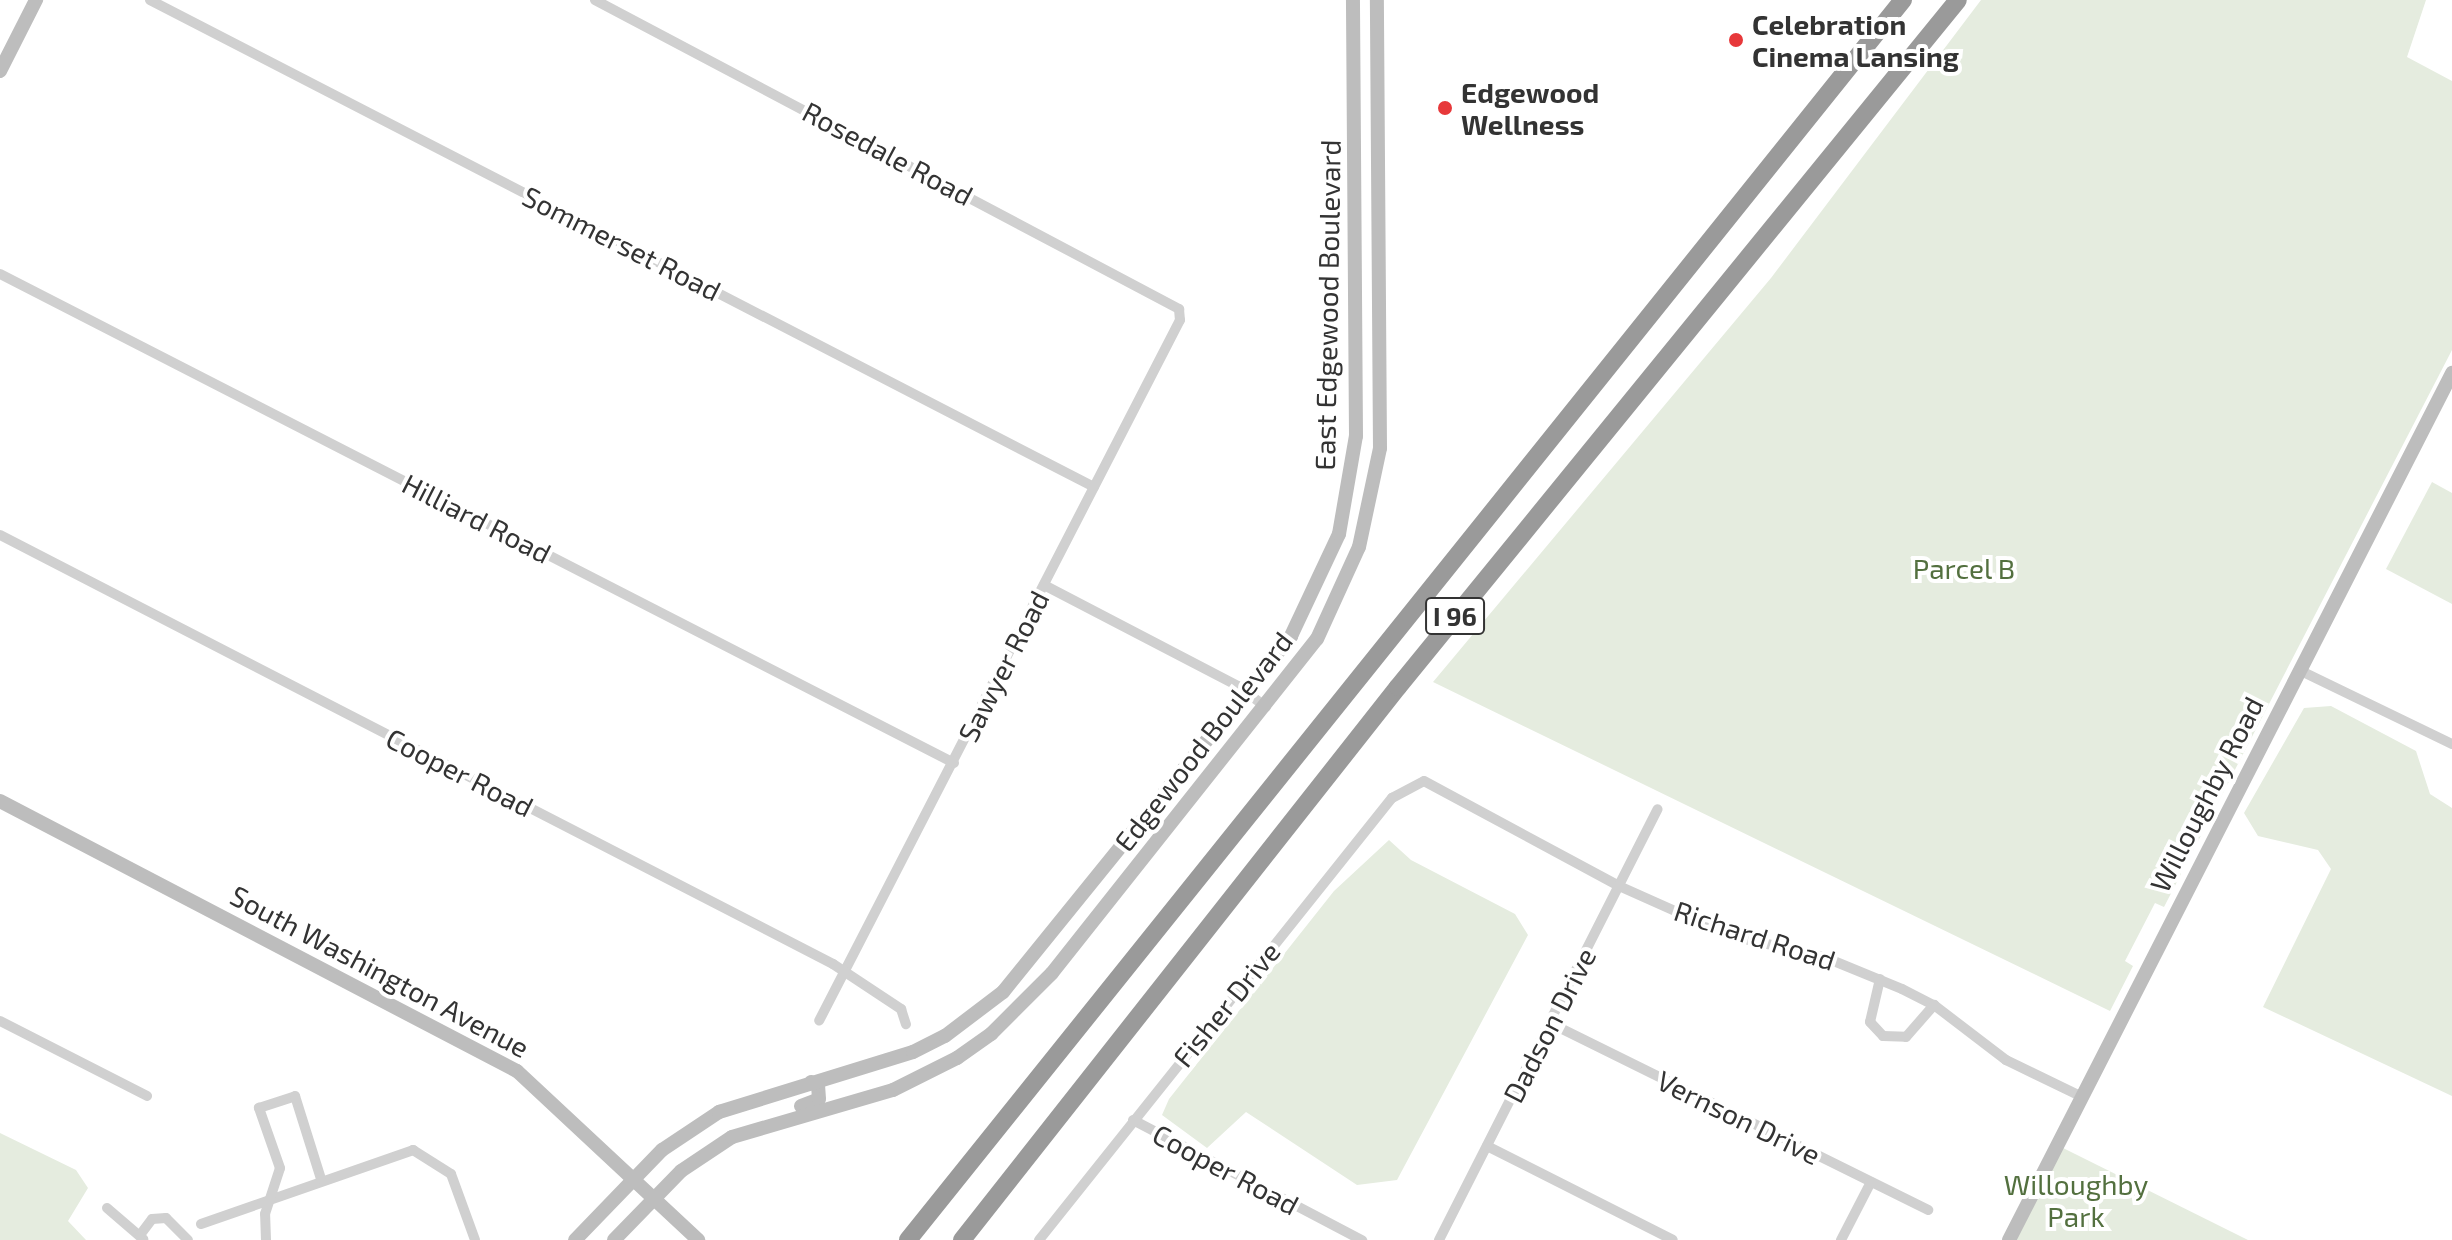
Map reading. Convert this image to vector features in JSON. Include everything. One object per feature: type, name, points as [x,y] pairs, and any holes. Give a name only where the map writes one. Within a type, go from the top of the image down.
[{"type":"highway","name":"I 96","points":[[908,1240],[1903,0]]},
{"type":"highway","name":"I 96","points":[[962,1240],[1398,687],[1958,0]]},
{"type":"street","points":[[2,62],[36,0]]},
{"type":"street","name":"Sommerset Road","points":[[150,0],[1094,487]]},
{"type":"street","name":"Rosedale Road","points":[[595,0],[1179,309]]},
{"type":"street","name":"East Edgewood Boulevard","points":[[575,1240],[662,1150],[719,1112],[913,1052],[945,1036],[1003,992],[1248,693],[1310,603],[1339,534],[1349,493],[1357,373],[1353,0]]},
{"type":"street","name":"Edgewood Boulevard","points":[[614,1240],[652,1199],[703,1153],[754,1126],[893,1090],[957,1058],[991,1034],[1052,973],[1317,639],[1346,583],[1377,467],[1380,366],[1377,0]]},
{"type":"street","points":[[1355,120],[1363,134],[1363,200],[1379,215]]},
{"type":"street","name":"Hilliard Road","points":[[0,274],[954,763]]},
{"type":"street","points":[[1356,284],[1368,286],[1372,293],[1372,356],[1380,366]]},
{"type":"street","name":"Sawyer Road","points":[[819,1021],[846,974],[1180,320],[1179,309]]},
{"type":"street","points":[[1357,373],[1365,390],[1362,450],[1370,465],[1377,467]]},
{"type":"street","name":"Willoughby Road","points":[[2009,1240],[2452,373]]},
{"type":"street","name":"Cooper Road","points":[[0,535],[846,974],[901,1009],[906,1024]]},
{"type":"street","points":[[1044,585],[1248,693],[1266,707]]},
{"type":"street","points":[[2299,670],[2452,744]]},
{"type":"street","name":"Richard Road","points":[[1424,781],[1619,886],[1745,939],[1824,957],[1880,979],[1934,1005],[2006,1060],[2080,1096]]},
{"type":"street","name":"Fisher Drive","points":[[1039,1240],[1392,798],[1424,781]]},
{"type":"street","name":"South Washington Avenue","points":[[0,801],[487,1053],[539,1090],[698,1240]]},
{"type":"street","name":"Dadson Drive","points":[[1439,1240],[1658,809]]},
{"type":"street","points":[[1880,979],[1870,1022],[1883,1036],[1906,1037],[1934,1005]]},
{"type":"street","points":[[0,1021],[147,1096]]},
{"type":"street","name":"Vernson Drive","points":[[1550,1023],[1928,1210]]},
{"type":"street","points":[[754,1126],[766,1115],[819,1099],[818,1086],[811,1082]]},
{"type":"street","points":[[266,1240],[269,1200],[280,1168],[259,1108],[295,1096],[321,1179]]},
{"type":"street","name":"Cooper Road","points":[[1133,1120],[1362,1240]]},
{"type":"street","points":[[1487,1146],[1673,1240]]},
{"type":"street","points":[[201,1224],[321,1179],[413,1150],[451,1174],[475,1240]]},
{"type":"street","points":[[1841,1240],[1871,1182]]},
{"type":"street","points":[[107,1208],[142,1238],[152,1219],[166,1218],[188,1240]]},
{"type":"green space","name":"Parcel B","points":[[1981,0],[2426,0],[2407,57],[2452,81],[2452,350],[2164,907],[2155,903],[2125,961],[2133,966],[2110,1011],[1433,682],[1771,278]]},
{"type":"green space","points":[[2432,482],[2452,493],[2452,604],[2386,569]]},
{"type":"green space","points":[[2331,706],[2416,751],[2430,794],[2452,808],[2452,1096],[2263,1007],[2331,869],[2318,850],[2258,836],[2244,813],[2304,708]]},
{"type":"green space","points":[[1389,840],[1411,860],[1515,914],[1528,935],[1397,1180],[1357,1185],[1246,1112],[1207,1148],[1162,1115],[1169,1099],[1334,891]]},
{"type":"green space","points":[[0,1133],[76,1170],[88,1188],[68,1221],[86,1240],[0,1240]]},
{"type":"green space","name":"Willoughby Park","points":[[2057,1145],[2248,1240],[2009,1240]]},
{"type":"place","name":"Celebration Cinema Lansing","points":[[1736,40]]},
{"type":"place","name":"Edgewood Wellness","points":[[1445,108]]}]
